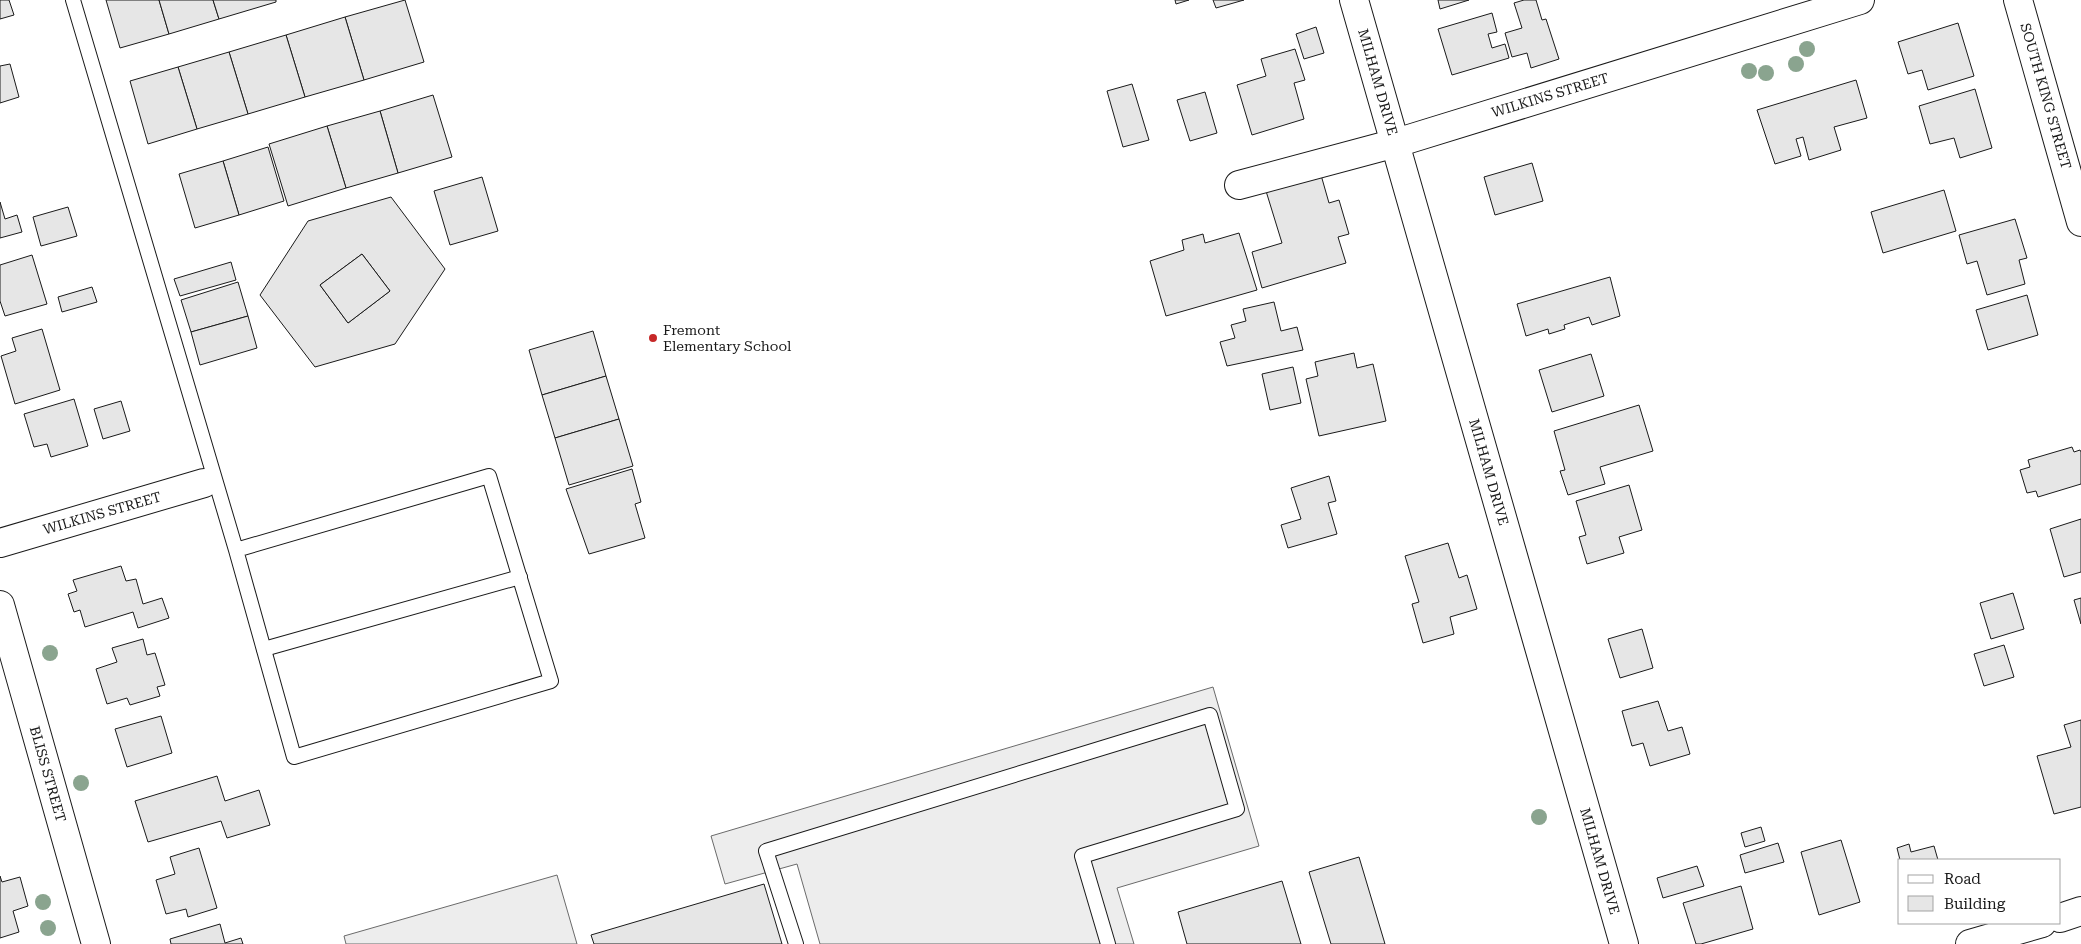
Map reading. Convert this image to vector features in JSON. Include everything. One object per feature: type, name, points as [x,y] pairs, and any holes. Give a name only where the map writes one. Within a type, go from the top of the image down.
[{"type":"street","name":"MILHAM DRIVE","points":[[1354,0],[1624,944]]},
{"type":"street","name":"WILKINS STREET","points":[[1238,185],[1396,143],[1860,0]]},
{"type":"street","name":"SOUTH KING STREET","points":[[2018,0],[2081,222]]},
{"type":"street","name":"WILKINS STREET","points":[[0,543],[204,483]]},
{"type":"street","name":"BLISS STREET","points":[[0,605],[96,944]]},
{"type":"street","points":[[2061,918],[2081,911]]},
{"type":"street","points":[[1970,944],[2039,924]]},
{"type":"lane","points":[[72,0],[236,550],[294,757],[551,681],[489,476],[236,550]]},
{"type":"lane","points":[[264,649],[520,577]]},
{"type":"lane","points":[[796,944],[766,851],[1210,715],[1237,809],[1082,856],[1108,944]]},
{"type":"shaded area","points":[[1213,687],[1259,846],[1117,888],[1134,944],[820,944],[797,864],[725,884],[711,836]]},
{"type":"shaded area","points":[[557,875],[577,944],[346,944],[344,936]]},
{"type":"building","points":[[0,0],[9,0],[14,15],[0,19]]},
{"type":"building","points":[[106,0],[159,0],[169,34],[120,48]]},
{"type":"building","points":[[159,0],[213,0],[219,19],[169,34]]},
{"type":"building","points":[[213,0],[276,0],[276,2],[219,19]]},
{"type":"building","points":[[405,0],[424,62],[364,80],[345,17]]},
{"type":"building","points":[[1175,0],[1189,0],[1176,4]]},
{"type":"building","points":[[1213,0],[1244,0],[1216,8]]},
{"type":"building","points":[[1438,0],[1469,0],[1440,9]]},
{"type":"building","points":[[1524,0],[1536,0],[1542,20],[1546,19],[1559,59],[1531,68],[1527,53],[1512,57],[1505,33],[1522,28],[1514,3]]},
{"type":"building","points":[[1492,13],[1497,32],[1488,34],[1492,48],[1505,44],[1509,58],[1452,75],[1438,29]]},
{"type":"building","points":[[345,17],[364,80],[305,97],[286,35]]},
{"type":"building","points":[[1958,23],[1974,76],[1928,90],[1922,70],[1908,74],[1898,42]]},
{"type":"building","points":[[1316,27],[1324,53],[1304,59],[1296,34]]},
{"type":"building","points":[[286,35],[305,97],[248,114],[229,52]]},
{"type":"building","points":[[1295,49],[1305,80],[1294,83],[1304,119],[1252,135],[1237,85],[1266,76],[1261,59]]},
{"type":"building","points":[[229,52],[248,114],[197,129],[178,67]]},
{"type":"building","points":[[10,64],[19,97],[0,103],[0,66]]},
{"type":"building","points":[[178,67],[197,129],[148,144],[130,81]]},
{"type":"building","points":[[1856,80],[1867,118],[1834,127],[1841,150],[1809,160],[1803,137],[1796,139],[1801,156],[1775,164],[1757,110]]},
{"type":"building","points":[[1132,84],[1149,140],[1123,147],[1107,91]]},
{"type":"building","points":[[1975,89],[1992,148],[1960,158],[1954,138],[1930,144],[1919,106]]},
{"type":"building","points":[[1205,92],[1217,133],[1190,141],[1177,100]]},
{"type":"building","points":[[433,95],[452,157],[398,173],[380,111]]},
{"type":"building","points":[[380,111],[398,173],[346,188],[327,126]]},
{"type":"building","points":[[327,126],[346,188],[288,206],[269,144]]},
{"type":"building","points":[[268,147],[284,201],[239,215],[223,161]]},
{"type":"building","points":[[223,161],[239,215],[195,228],[179,174]]},
{"type":"building","points":[[1532,163],[1543,201],[1495,215],[1484,177]]},
{"type":"building","points":[[1321,175],[1329,203],[1339,200],[1349,234],[1338,237],[1346,263],[1262,288],[1252,252],[1282,243],[1266,191]]},
{"type":"building","points":[[482,177],[498,231],[450,245],[434,191]]},
{"type":"building","points":[[1944,190],[1956,231],[1883,253],[1871,212]]},
{"type":"building","points":[[391,197],[445,269],[395,344],[315,367],[260,295],[308,221]],"holes":[[[362,254],[390,291],[348,323],[320,285]]]},
{"type":"building","points":[[0,202],[5,219],[17,215],[22,232],[0,238]]},
{"type":"building","points":[[68,207],[77,236],[41,246],[33,217]]},
{"type":"building","points":[[2015,219],[2027,258],[2019,260],[2025,284],[1987,295],[1977,261],[1967,264],[1959,235]]},
{"type":"building","points":[[1239,233],[1257,290],[1166,316],[1150,261],[1184,250],[1182,240],[1203,234],[1205,243]]},
{"type":"building","points":[[362,254],[390,291],[348,323],[320,285]]},
{"type":"building","points":[[32,255],[47,304],[5,316],[0,301],[0,265]]},
{"type":"building","points":[[231,262],[236,280],[180,296],[174,279]]},
{"type":"building","points":[[1610,277],[1620,316],[1592,325],[1589,317],[1564,325],[1565,329],[1549,334],[1548,329],[1526,336],[1517,304]]},
{"type":"building","points":[[238,282],[248,316],[191,332],[181,300]]},
{"type":"building","points":[[92,287],[97,302],[62,312],[58,297]]},
{"type":"building","points":[[2027,295],[2038,335],[1988,350],[1976,310]]},
{"type":"building","points":[[1274,302],[1281,331],[1297,327],[1303,350],[1227,366],[1220,342],[1235,338],[1231,325],[1246,321],[1243,309]]},
{"type":"building","points":[[248,316],[257,348],[200,365],[191,332]]},
{"type":"building","points":[[42,329],[60,390],[15,404],[1,356],[16,351],[12,338]]},
{"type":"building","points":[[593,331],[606,376],[542,395],[529,350]]},
{"type":"building","points":[[1354,353],[1357,368],[1373,364],[1386,421],[1319,436],[1306,379],[1318,376],[1315,362]]},
{"type":"building","points":[[1591,354],[1604,396],[1552,412],[1539,370]]},
{"type":"building","points":[[1293,367],[1301,403],[1270,410],[1262,374]]},
{"type":"building","points":[[606,376],[619,419],[555,438],[542,395]]},
{"type":"building","points":[[74,399],[88,446],[51,457],[47,444],[34,447],[24,414]]},
{"type":"building","points":[[121,401],[130,431],[103,439],[94,409]]},
{"type":"building","points":[[1639,405],[1653,451],[1600,467],[1605,484],[1568,495],[1560,471],[1565,470],[1554,431]]},
{"type":"building","points":[[619,419],[633,466],[569,485],[555,438]]},
{"type":"building","points":[[2072,447],[2074,452],[2080,450],[2081,452],[2081,484],[2038,497],[2036,491],[2027,493],[2020,470],[2030,467],[2028,460]]},
{"type":"building","points":[[632,469],[641,502],[635,504],[645,538],[589,554],[566,489]]},
{"type":"building","points":[[1329,476],[1336,501],[1328,503],[1337,534],[1288,548],[1281,525],[1301,519],[1291,488]]},
{"type":"building","points":[[1629,485],[1642,530],[1619,537],[1624,553],[1587,564],[1579,537],[1586,535],[1576,501]]},
{"type":"building","points":[[2081,519],[2081,572],[2064,577],[2050,529]]},
{"type":"building","points":[[1448,543],[1459,578],[1467,575],[1477,609],[1450,617],[1454,634],[1423,643],[1412,604],[1419,602],[1405,556]]},
{"type":"building","points":[[121,566],[126,581],[136,579],[143,604],[162,598],[169,618],[138,628],[133,612],[85,627],[80,610],[74,612],[68,594],[77,591],[73,580]]},
{"type":"building","points":[[2013,593],[2024,629],[1991,639],[1980,603]]},
{"type":"building","points":[[2081,598],[2081,624],[2074,600]]},
{"type":"building","points":[[1642,629],[1653,668],[1620,678],[1608,639]]},
{"type":"building","points":[[143,639],[147,655],[155,653],[165,685],[157,687],[160,696],[130,705],[127,698],[107,704],[96,669],[117,662],[112,648]]},
{"type":"building","points":[[2004,645],[2014,677],[1984,686],[1974,654]]},
{"type":"building","points":[[1658,701],[1668,731],[1682,727],[1690,754],[1650,766],[1643,743],[1632,746],[1622,711]]},
{"type":"building","points":[[161,716],[172,753],[127,767],[115,729]]},
{"type":"building","points":[[2081,720],[2081,807],[2054,814],[2037,756],[2071,747],[2064,725]]},
{"type":"building","points":[[217,776],[225,801],[259,790],[270,825],[227,838],[221,821],[148,842],[135,801]]},
{"type":"building","points":[[1761,827],[1765,841],[1745,847],[1741,833]]},
{"type":"building","points":[[1841,840],[1860,902],[1819,915],[1801,852]]},
{"type":"building","points":[[1778,843],[1784,862],[1745,873],[1740,855]]},
{"type":"building","points":[[1909,844],[1911,852],[1934,846],[1938,859],[1900,859],[1897,848]]},
{"type":"building","points":[[199,848],[217,908],[188,917],[186,909],[166,914],[156,880],[175,874],[170,857]]},
{"type":"building","points":[[1359,857],[1385,944],[1331,944],[1309,872]]},
{"type":"building","points":[[1697,866],[1704,886],[1663,898],[1657,878]]},
{"type":"building","points":[[0,876],[2,882],[20,877],[28,906],[13,911],[19,932],[0,938]]},
{"type":"building","points":[[1282,881],[1301,944],[1187,944],[1178,912]]},
{"type":"building","points":[[764,884],[782,944],[594,944],[591,935]]},
{"type":"building","points":[[1741,886],[1753,929],[1696,944],[1683,903]]},
{"type":"building","points":[[220,924],[225,943],[241,938],[243,944],[171,944],[170,939]]},
{"type":"place","name":"Fremont Elementary School","points":[[653,338]]}]
